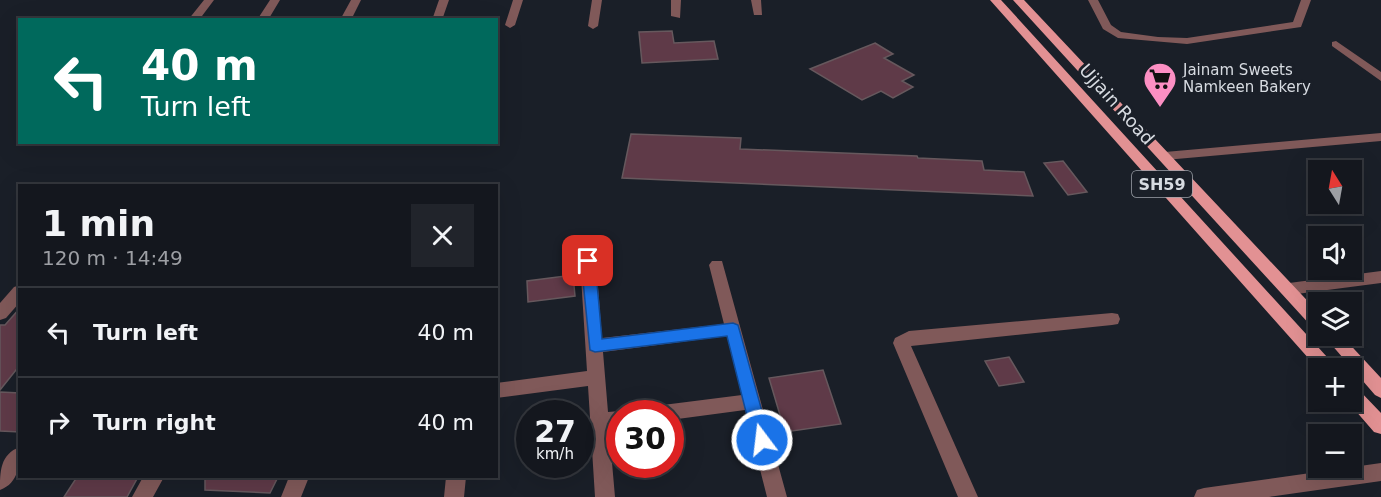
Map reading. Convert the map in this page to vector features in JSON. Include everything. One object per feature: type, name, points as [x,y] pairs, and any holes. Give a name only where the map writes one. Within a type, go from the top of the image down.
[{"type":"main road","name":"Ujjain Road","points":[[994,0],[1319,358]]},
{"type":"main road","name":"Ujjain Road","points":[[1018,0],[1308,311]]},
{"type":"main road","points":[[1341,346],[1381,390]]},
{"type":"main road","points":[[1362,405],[1381,426]]},
{"type":"street","points":[[195,18],[209,0]]},
{"type":"street","points":[[263,18],[275,0]]},
{"type":"street","points":[[346,18],[356,0]]},
{"type":"street","points":[[438,18],[444,0]]},
{"type":"street","points":[[510,25],[518,0]]},
{"type":"street","points":[[593,26],[597,0]]},
{"type":"street","points":[[676,0],[676,16]]},
{"type":"street","points":[[756,0],[758,13]]},
{"type":"street","points":[[1093,0],[1107,27],[1118,35],[1187,41],[1297,25],[1306,0]]},
{"type":"street","points":[[1336,44],[1381,77]]},
{"type":"street","points":[[1165,156],[1381,137]]},
{"type":"street","points":[[588,261],[605,497]]},
{"type":"street","points":[[717,265],[777,497]]},
{"type":"street","points":[[1289,289],[1381,277]]},
{"type":"street","points":[[0,314],[18,293]]},
{"type":"street","points":[[968,497],[901,343],[909,338],[926,336],[1112,319]]},
{"type":"street","points":[[595,346],[733,329]]},
{"type":"street","points":[[498,391],[598,377]]},
{"type":"street","points":[[684,410],[752,401]]},
{"type":"street","points":[[599,421],[606,420]]},
{"type":"street","points":[[0,481],[18,457]]},
{"type":"street","points":[[1204,497],[1381,472]]},
{"type":"street","points":[[142,497],[153,478]]},
{"type":"street","points":[[291,497],[299,478]]},
{"type":"street","points":[[454,497],[456,478]]},
{"type":"building","points":[[672,31],[674,43],[714,41],[718,59],[642,63],[639,32]]},
{"type":"building","points":[[875,43],[893,54],[884,58],[914,75],[902,81],[913,87],[893,98],[881,91],[862,100],[810,69]]},
{"type":"building","points":[[631,134],[741,138],[740,149],[982,161],[984,170],[1024,172],[1033,196],[622,178]]},
{"type":"building","points":[[1063,161],[1087,192],[1068,195],[1044,163]]},
{"type":"building","points":[[573,275],[575,296],[528,302],[527,281]]},
{"type":"building","points":[[18,310],[18,368],[0,390],[0,325],[5,325]]},
{"type":"building","points":[[1009,357],[1024,382],[999,386],[985,361]]},
{"type":"building","points":[[823,370],[841,424],[785,432],[769,378]]},
{"type":"building","points":[[0,392],[18,393],[18,432],[0,431]]},
{"type":"building","points":[[76,478],[137,478],[127,497],[64,497]]},
{"type":"building","points":[[205,478],[278,478],[270,493],[205,490]]},
{"type":"place","name":"Jainam Sweets Namkeen Bakery","points":[[1160,108]]},
{"type":"route","points":[[588,261],[595,346],[733,329],[762,440]]}]
